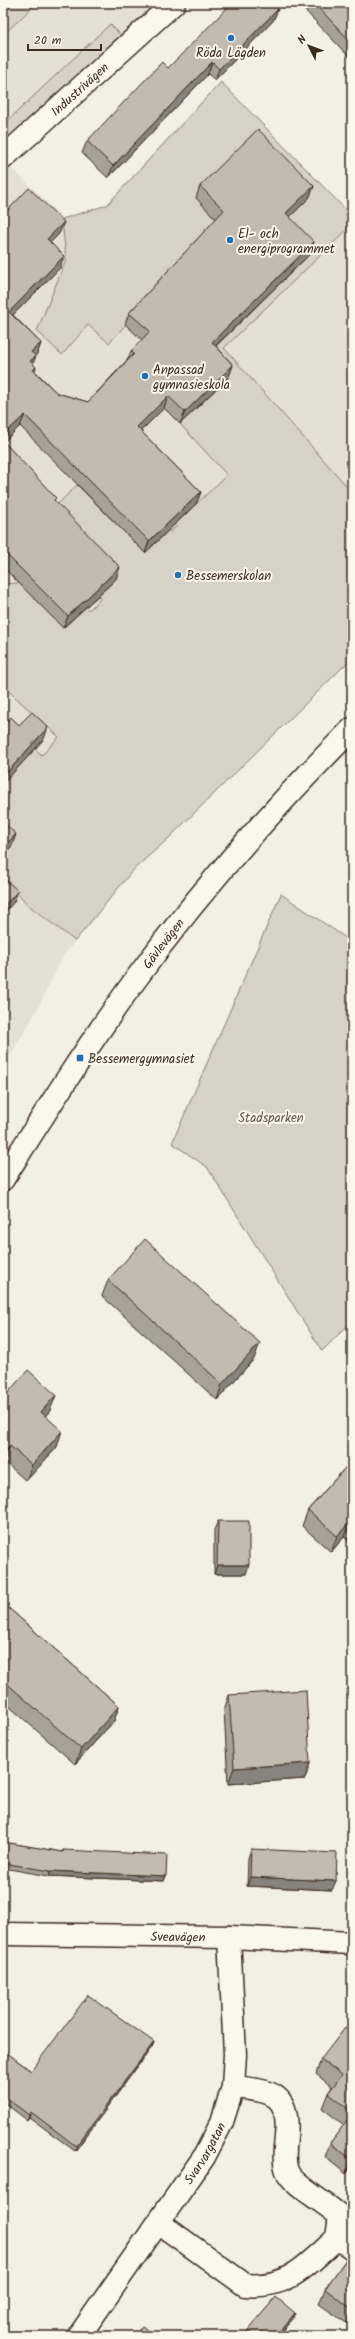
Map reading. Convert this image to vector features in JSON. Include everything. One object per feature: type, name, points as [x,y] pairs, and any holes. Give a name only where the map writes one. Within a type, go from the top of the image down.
[{"type":"street","name":"Industrivägen","points":[[3,158],[174,3]]},
{"type":"street","name":"Gävlevägen","points":[[3,1179],[66,1079],[164,942],[251,836],[352,729]]},
{"type":"street","name":"Sveavägen","points":[[3,1934],[228,1937],[352,1943]]},
{"type":"street","name":"Svarvargatan","points":[[79,2336],[204,2157],[222,2122],[233,2087],[235,2054],[228,1937]]},
{"type":"street","points":[[159,2223],[245,2285],[260,2286],[291,2277],[344,2243],[340,2216],[330,2206],[297,2183],[287,2172],[284,2154],[287,2127],[283,2108],[276,2096],[266,2090],[233,2087]]},
{"type":"shaded area","points":[[3,3],[174,3],[3,158]]},
{"type":"shaded area","name":"Bessemerskolan","points":[[201,101],[352,216],[352,658],[295,712],[202,806],[134,869],[63,956],[37,1010],[3,1068],[3,161],[35,190],[62,219],[106,205]]},
{"type":"green space","points":[[3,3],[37,3],[3,35]]},
{"type":"green space","points":[[110,24],[129,43],[3,158],[3,125]]},
{"type":"green space","name":"Bessemerskolan","points":[[221,82],[352,216],[352,225],[224,348],[352,492],[352,658],[169,838],[134,869],[75,941],[28,905],[3,876],[3,784],[35,749],[42,755],[59,737],[3,686],[3,584],[19,583],[86,607],[89,610],[100,599],[98,596],[115,579],[50,512],[77,485],[145,553],[168,530],[170,532],[178,525],[176,523],[227,475],[180,424],[229,377],[207,354],[310,254],[282,225],[309,198],[220,222],[109,343],[88,325],[62,355],[37,331],[66,260],[62,219],[107,205]]},
{"type":"green space","name":"Stadsparken","points":[[281,894],[352,942],[352,1321],[322,1351],[207,1167],[172,1143]]},
{"type":"building","points":[[232,3],[272,3],[278,9],[219,69],[212,62],[113,166],[87,141],[162,62],[168,68]]},
{"type":"building","points":[[314,3],[352,3],[352,43]]},
{"type":"building","name":"Bessemerskolan","points":[[258,129],[314,186],[286,213],[314,242],[212,342],[233,365],[185,412],[168,396],[137,427],[201,492],[149,541],[25,415],[3,435],[3,215],[29,188],[64,222],[47,239],[64,256],[9,312],[41,343],[31,352],[36,356],[30,361],[36,367],[33,370],[57,393],[88,402],[134,354],[131,351],[150,331],[129,313],[224,210],[200,186]]},
{"type":"building","points":[[3,441],[56,498],[54,500],[120,567],[68,616],[3,551]]},
{"type":"building","points":[[32,712],[48,727],[3,777],[3,725],[11,717],[19,725]]},
{"type":"building","points":[[3,822],[16,834],[3,848]]},
{"type":"building","points":[[3,877],[18,891],[3,907]]},
{"type":"building","points":[[145,1239],[260,1343],[222,1384],[108,1280]]},
{"type":"building","points":[[28,1370],[56,1395],[41,1412],[62,1431],[32,1465],[10,1446],[3,1454],[3,1398]]},
{"type":"building","points":[[352,1460],[352,1524],[350,1522],[337,1536],[308,1510]]},
{"type":"building","points":[[218,1521],[249,1521],[249,1565],[217,1565]]},
{"type":"building","points":[[3,1603],[119,1706],[81,1749],[3,1680]]},
{"type":"building","points":[[306,1690],[310,1763],[234,1768],[229,1695]]},
{"type":"building","points":[[3,1842],[63,1852],[63,1850],[167,1855],[166,1876],[50,1871],[3,1863]]},
{"type":"building","points":[[251,1849],[337,1853],[336,1881],[250,1877]]},
{"type":"building","points":[[88,1995],[154,2042],[76,2146],[31,2112],[29,2115],[3,2096],[3,2050],[31,2071]]},
{"type":"building","points":[[345,2028],[352,2033],[352,2112],[328,2093],[342,2075],[321,2059]]},
{"type":"building","points":[[352,2114],[352,2158],[351,2159],[330,2143]]},
{"type":"building","points":[[352,2251],[352,2309],[325,2289]]},
{"type":"building","points":[[276,2297],[295,2313],[276,2336],[254,2336],[248,2330]]},
{"type":"building","points":[[142,2326],[156,2336],[135,2336]]},
{"type":"place","name":"Röda Lägden","points":[[231,38]]},
{"type":"place","name":"El- och energiprogrammet","points":[[230,240]]},
{"type":"place","name":"Anpassad gymnasieskola","points":[[145,376]]},
{"type":"place","name":"Bessemerskolan","points":[[178,575]]},
{"type":"place","name":"Bessemergymnasiet","points":[[80,1058]]}]
